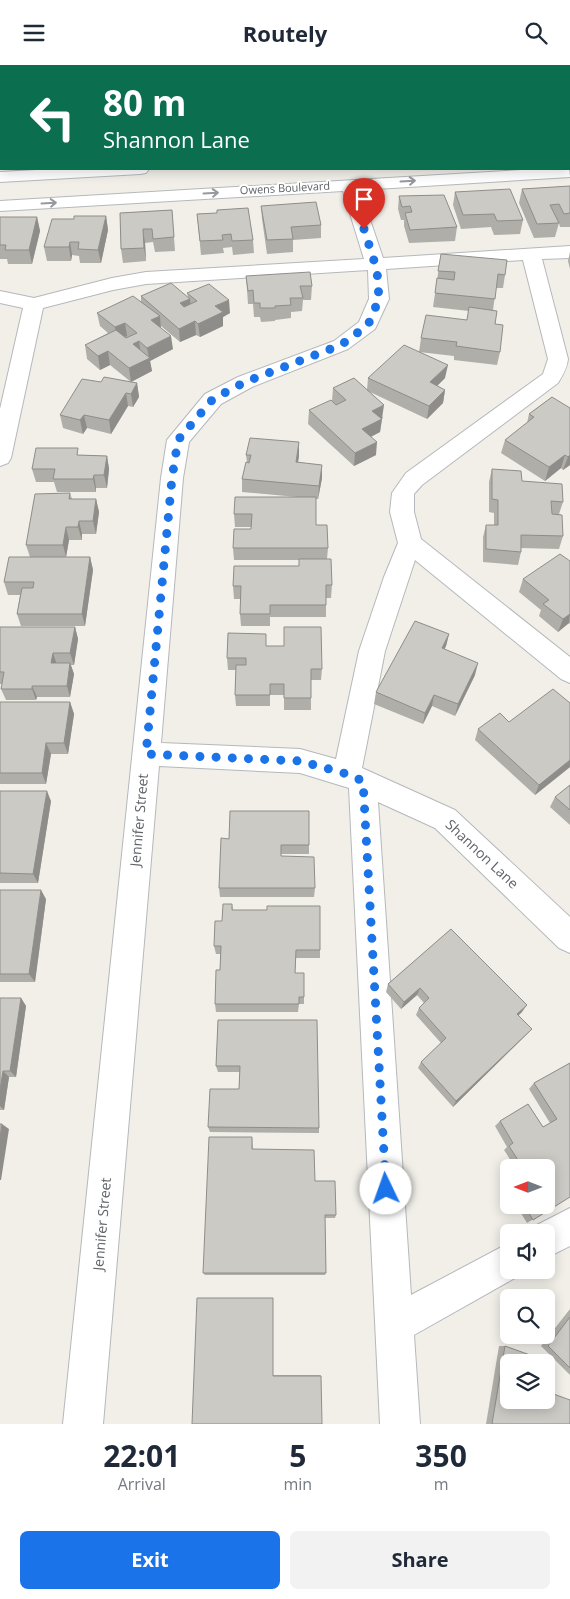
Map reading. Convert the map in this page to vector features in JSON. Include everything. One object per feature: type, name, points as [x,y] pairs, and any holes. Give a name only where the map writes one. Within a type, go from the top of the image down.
[{"type":"street","points":[[0,177],[122,170]]},
{"type":"street","name":"Owens Boulevard","points":[[0,206],[570,172]]},
{"type":"street","name":"Jennifer Street","points":[[83,1424],[172,478],[178,440],[213,399],[245,382],[341,345],[368,325],[379,299],[377,270],[350,185]]},
{"type":"street","points":[[0,297],[34,304],[112,284],[146,278],[570,251]]},
{"type":"street","points":[[531,254],[558,359],[556,369],[551,378],[414,479],[403,493],[402,512],[410,543],[570,672]]},
{"type":"street","points":[[0,458],[34,304]]},
{"type":"street","points":[[400,1424],[355,777],[372,651],[396,577],[410,543]]},
{"type":"street","name":"Shannon Lane","points":[[146,754],[300,761],[355,777],[446,819],[570,938]]},
{"type":"street","points":[[555,1234],[570,1226]]},
{"type":"street","points":[[393,1326],[500,1266]]},
{"type":"building","points":[[570,186],[570,213],[564,214],[559,204],[550,205],[559,223],[537,224],[522,189]]},
{"type":"building","points":[[510,189],[523,220],[497,221],[494,214],[463,215],[455,192]]},
{"type":"building","points":[[444,195],[457,227],[410,230],[405,213],[412,212],[410,206],[402,207],[399,196]]},
{"type":"building","points":[[316,202],[321,225],[291,227],[293,239],[267,240],[261,206]]},
{"type":"building","points":[[248,208],[253,240],[232,241],[231,234],[222,235],[223,240],[200,241],[197,214],[217,213],[217,210]]},
{"type":"building","points":[[172,210],[174,237],[153,239],[152,229],[143,229],[144,248],[121,249],[120,213]]},
{"type":"building","points":[[74,216],[106,216],[98,250],[78,249],[79,242],[70,242],[69,247],[44,247],[52,219],[74,219]]},
{"type":"building","points":[[0,217],[37,217],[29,250],[5,250],[6,245],[0,245]]},
{"type":"building","points":[[441,254],[507,260],[505,275],[498,274],[495,299],[435,293],[437,278],[454,280],[455,272],[438,271]]},
{"type":"building","points":[[310,272],[312,286],[300,286],[303,298],[290,298],[291,305],[260,308],[260,303],[254,303],[253,290],[248,291],[246,276]]},
{"type":"building","points":[[171,283],[190,299],[180,303],[184,307],[197,301],[187,293],[209,284],[229,300],[215,306],[223,312],[198,324],[195,321],[179,329],[141,296]]},
{"type":"building","points":[[133,296],[160,316],[151,320],[171,336],[147,348],[139,341],[133,344],[150,358],[129,368],[108,351],[98,356],[85,345],[116,330],[126,338],[137,333],[125,323],[115,327],[97,313]]},
{"type":"building","points":[[469,307],[497,311],[495,324],[503,325],[500,352],[456,346],[457,342],[421,338],[426,315],[467,320]]},
{"type":"building","points":[[404,345],[448,365],[430,382],[445,390],[429,406],[368,378]]},
{"type":"building","points":[[104,377],[137,383],[131,394],[126,393],[109,420],[84,415],[80,420],[60,415],[82,379],[101,382]]},
{"type":"building","points":[[354,378],[384,405],[372,411],[382,419],[362,429],[377,442],[355,453],[309,410],[331,400],[336,405],[346,400],[333,388]]},
{"type":"building","points":[[552,397],[570,408],[570,455],[568,457],[565,455],[549,467],[505,440],[534,417],[529,414]]},
{"type":"building","points":[[250,438],[299,442],[296,462],[322,465],[319,486],[242,479],[246,462],[249,463],[251,455],[246,455]]},
{"type":"building","points":[[36,448],[78,448],[77,455],[107,456],[104,475],[94,475],[93,479],[53,479],[55,469],[32,469]]},
{"type":"building","points":[[492,469],[521,471],[522,481],[562,484],[563,502],[551,501],[552,514],[562,515],[563,536],[521,535],[521,552],[486,549],[486,525],[498,525],[498,500],[492,499]]},
{"type":"building","points":[[70,493],[69,499],[96,499],[93,521],[79,521],[78,527],[66,527],[63,545],[26,545],[35,494]]},
{"type":"building","points":[[235,497],[316,497],[316,525],[327,525],[328,548],[233,548],[234,529],[251,529],[252,514],[234,514]]},
{"type":"building","points":[[560,554],[570,561],[570,614],[563,619],[543,604],[549,600],[523,579]]},
{"type":"building","points":[[9,557],[90,557],[82,614],[17,614],[22,588],[33,588],[34,582],[4,582]]},
{"type":"building","points":[[299,559],[331,559],[332,585],[326,585],[326,605],[270,605],[270,614],[240,614],[241,586],[233,586],[234,566],[299,566]]},
{"type":"building","points":[[415,621],[449,634],[442,648],[478,663],[458,704],[434,695],[425,713],[376,692]]},
{"type":"building","points":[[0,627],[75,627],[70,653],[53,653],[51,663],[70,663],[67,686],[32,686],[32,689],[1,689],[4,672],[0,672]]},
{"type":"building","points":[[284,627],[321,627],[322,669],[311,669],[311,698],[284,698],[284,684],[270,684],[270,695],[235,695],[236,665],[246,665],[246,658],[227,658],[228,633],[266,634],[266,646],[284,646]]},
{"type":"building","points":[[553,689],[570,703],[570,760],[539,785],[478,729],[500,713],[509,722]]},
{"type":"building","points":[[0,702],[70,702],[64,743],[46,743],[42,773],[0,773]]},
{"type":"building","points":[[570,785],[570,810],[555,797]]},
{"type":"building","points":[[0,791],[47,791],[33,874],[0,873]]},
{"type":"building","points":[[230,811],[309,811],[309,845],[281,845],[281,856],[314,857],[315,888],[219,888],[221,838],[229,839]]},
{"type":"building","points":[[0,890],[41,890],[29,974],[0,974]]},
{"type":"building","points":[[223,904],[232,904],[232,910],[267,910],[267,906],[320,906],[320,950],[296,950],[295,973],[304,973],[304,997],[299,997],[299,1004],[215,1004],[216,970],[220,970],[221,946],[214,946],[215,921],[222,921]]},
{"type":"building","points":[[451,929],[527,1005],[517,1014],[532,1029],[456,1101],[421,1062],[446,1038],[419,1008],[429,998],[420,988],[404,1002],[388,984]]},
{"type":"building","points":[[0,998],[21,998],[10,1071],[3,1071],[0,1090]]},
{"type":"building","points":[[218,1020],[317,1020],[319,1128],[208,1127],[210,1089],[239,1089],[240,1066],[216,1066]]},
{"type":"building","points":[[570,1063],[570,1197],[555,1206],[555,1159],[517,1159],[509,1146],[513,1143],[500,1121],[528,1104],[543,1127],[557,1119],[534,1083]]},
{"type":"building","points":[[209,1137],[252,1137],[252,1149],[314,1150],[315,1181],[335,1181],[336,1215],[325,1215],[326,1273],[203,1273]]},
{"type":"building","points":[[529,1214],[543,1214],[533,1220]]},
{"type":"building","points":[[197,1298],[273,1298],[273,1376],[321,1376],[322,1424],[192,1424]]},
{"type":"building","points":[[570,1317],[570,1368],[548,1346],[550,1344],[555,1344],[555,1337]]},
{"type":"building","points":[[505,1346],[527,1354],[504,1354]]},
{"type":"building","points":[[500,1376],[500,1409],[555,1409],[555,1395],[570,1400],[570,1424],[492,1424]]},
{"type":"route","points":[[364,229],[377,270],[379,299],[368,325],[341,345],[245,382],[213,399],[178,440],[172,478],[146,754],[300,761],[347,774],[363,781],[386,1189]]}]
